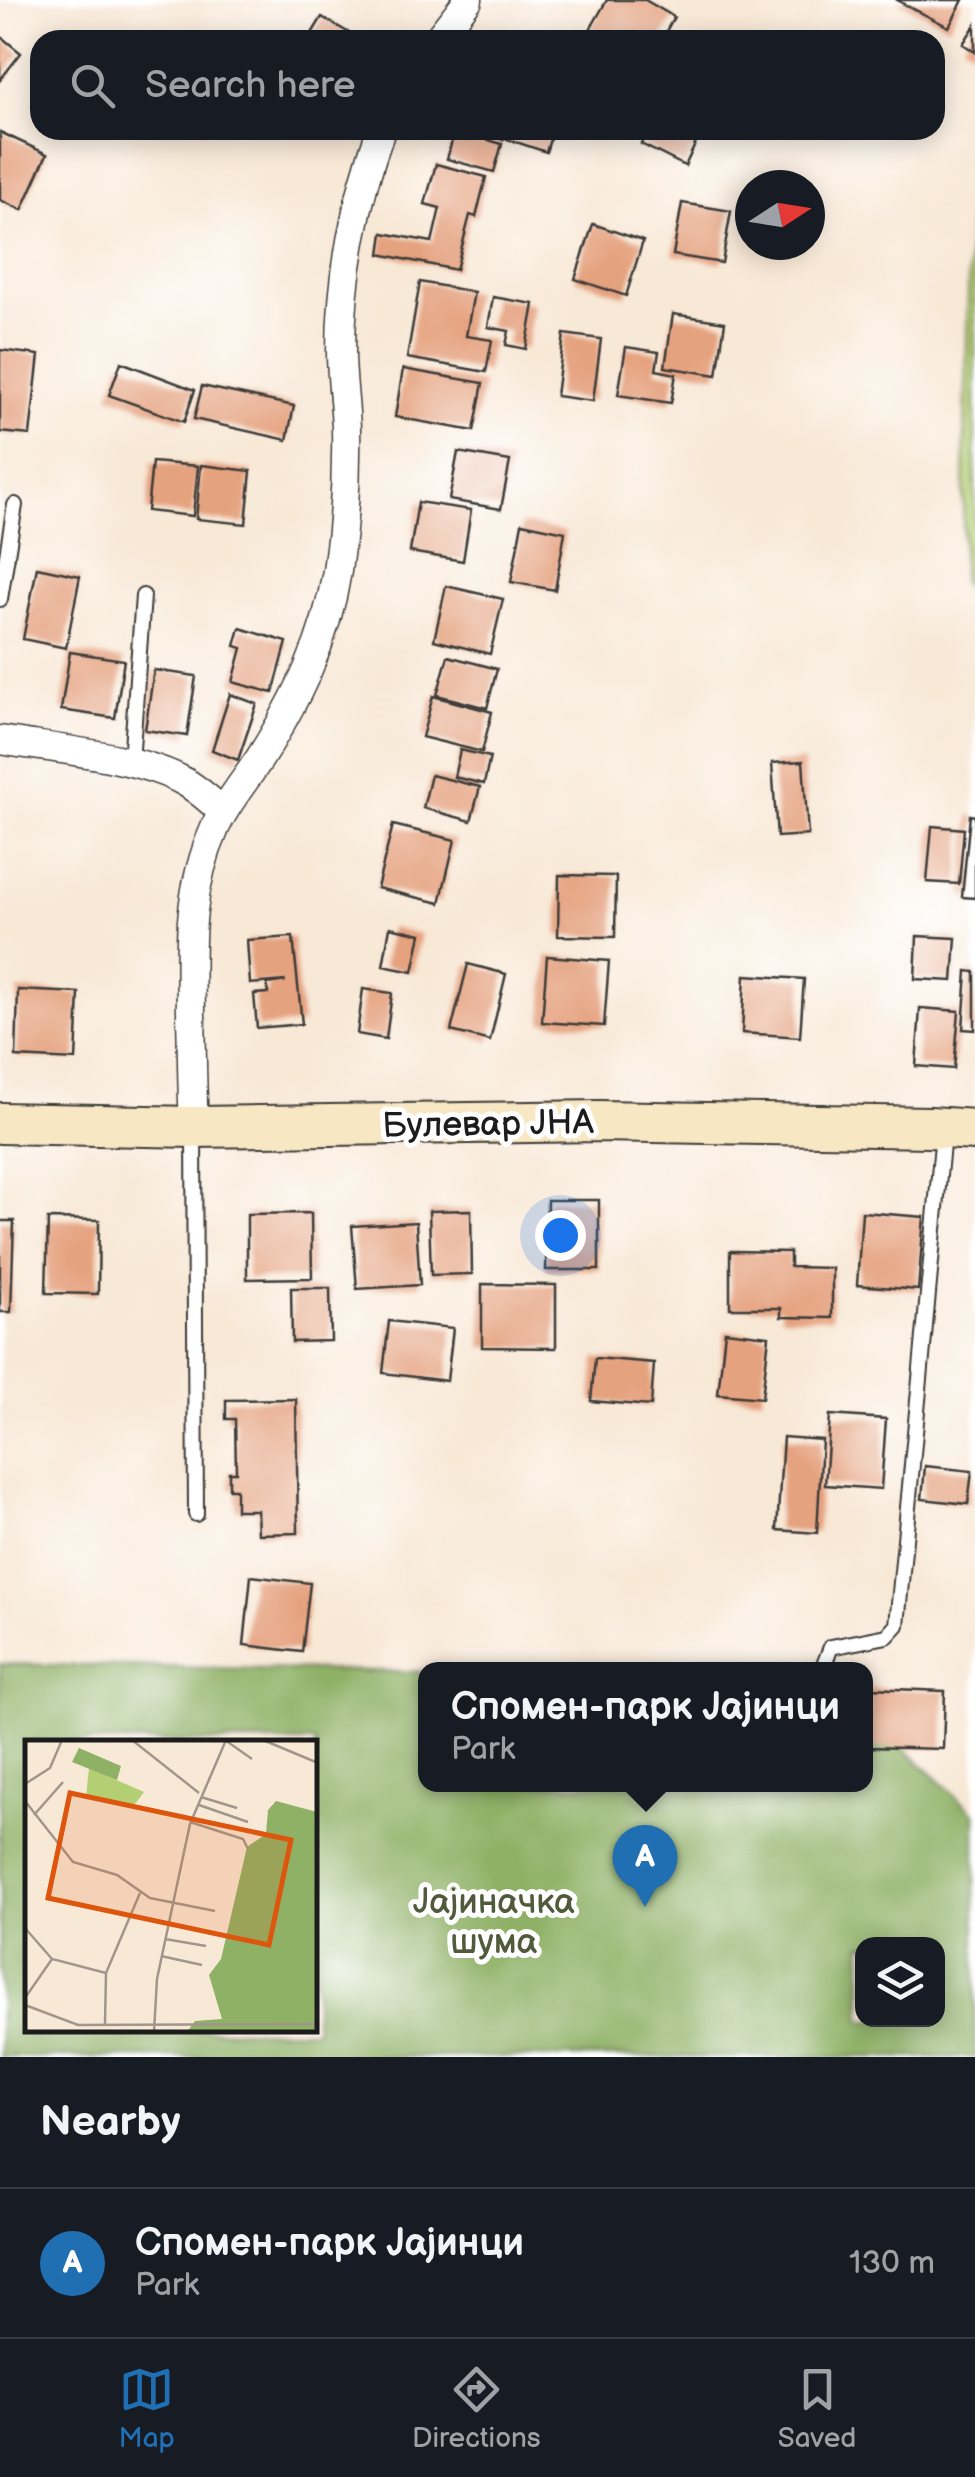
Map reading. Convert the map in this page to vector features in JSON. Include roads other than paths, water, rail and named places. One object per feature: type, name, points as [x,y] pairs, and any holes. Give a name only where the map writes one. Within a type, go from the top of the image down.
[{"type":"main road","name":"Булевар ЈНА","points":[[0,1123],[194,1127],[599,1121],[960,1129]]},
{"type":"street","points":[[445,30],[468,0]]},
{"type":"street","points":[[194,1127],[190,934],[200,868],[223,812],[290,709],[308,672],[337,574],[346,462],[341,356],[344,301],[353,234],[377,140]]},
{"type":"street","points":[[0,740],[131,762],[184,781],[223,812]]},
{"type":"lane","points":[[0,599],[16,504]]},
{"type":"lane","points":[[131,762],[142,596]]},
{"type":"lane","points":[[194,1127],[196,1514]]},
{"type":"lane","points":[[825,1662],[831,1647],[887,1636],[897,1625],[960,1129]]},
{"type":"place","name":"Спомен-парк Јајинци","points":[[645,1907]]},
{"type":"park label","name":"Јајиначка шума","points":[[494,1921]]}]
